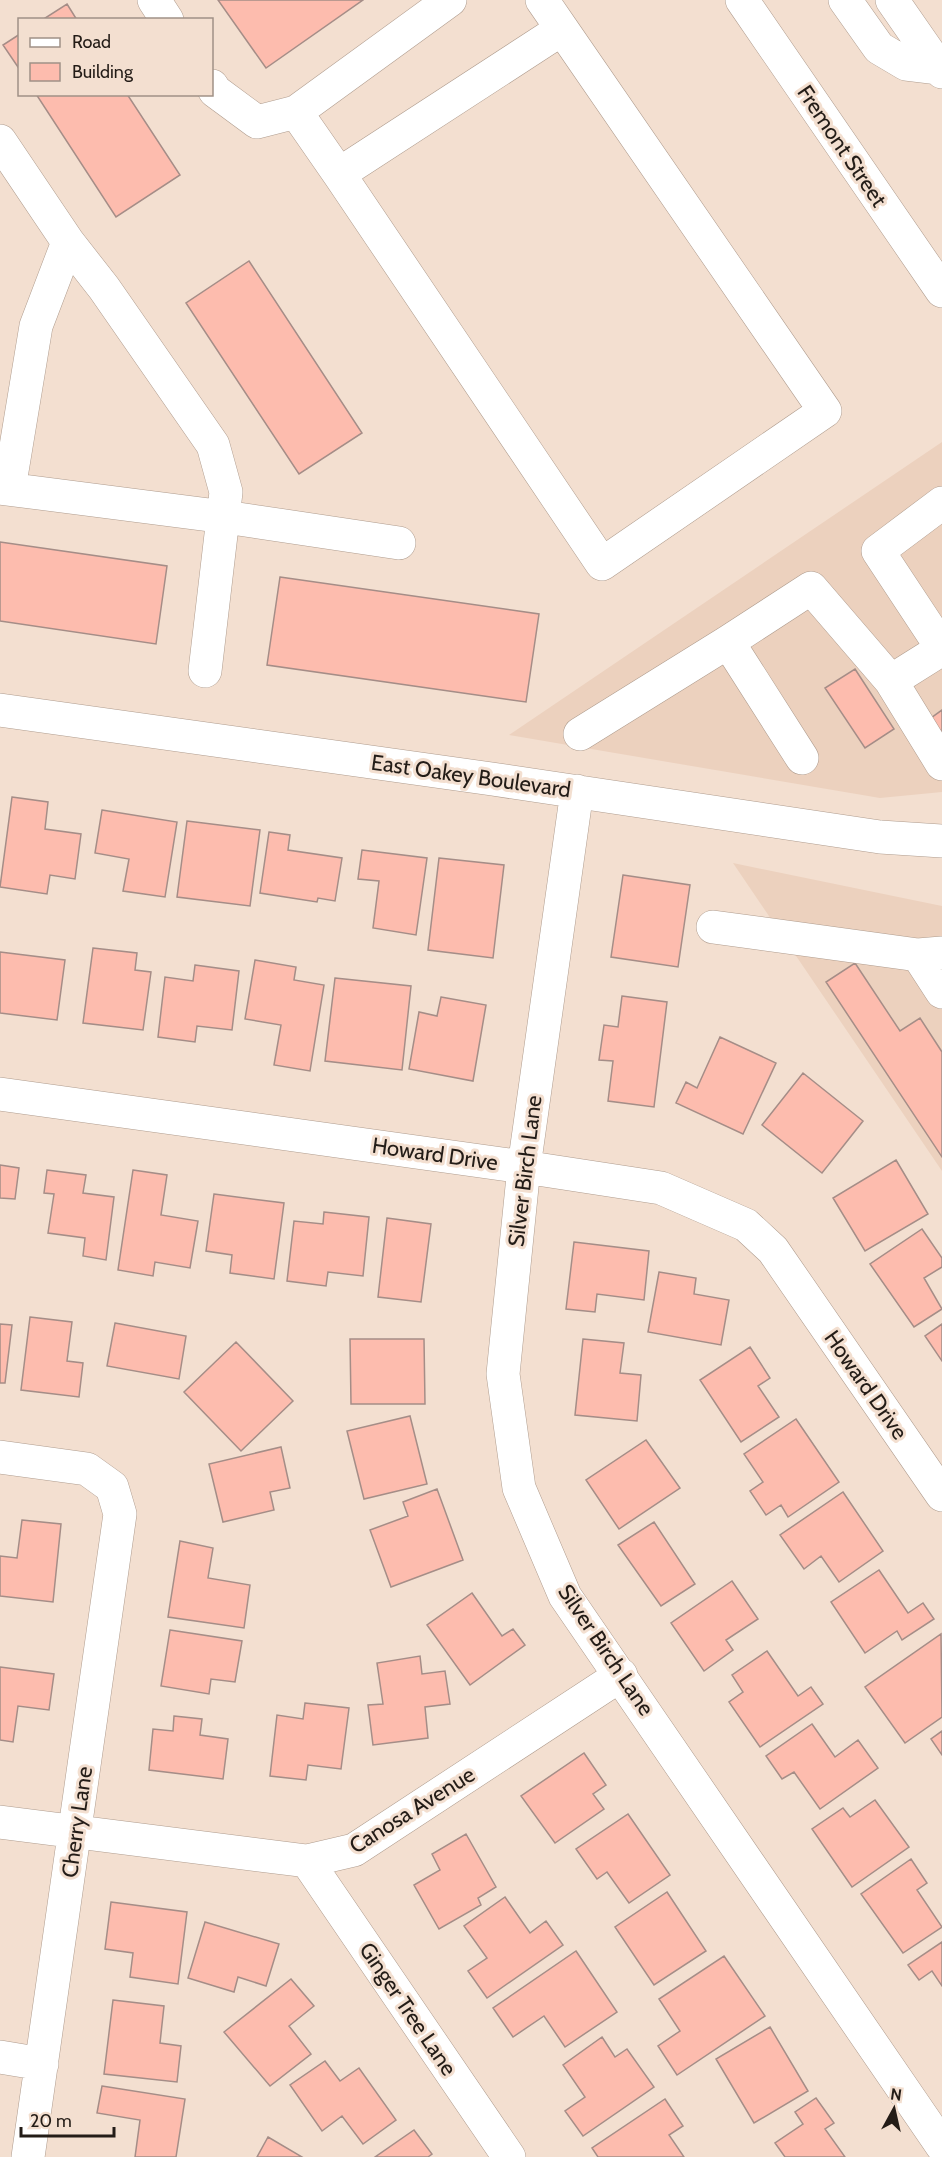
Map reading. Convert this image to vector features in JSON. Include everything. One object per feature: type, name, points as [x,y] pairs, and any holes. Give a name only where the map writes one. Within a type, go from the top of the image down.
[{"type":"street","points":[[154,0],[166,18]]},
{"type":"street","points":[[213,88],[257,122],[296,112],[450,0]]},
{"type":"street","points":[[296,112],[602,564],[825,411],[542,0]]},
{"type":"street","name":"Fremont Street","points":[[742,0],[942,291]]},
{"type":"street","points":[[844,0],[879,48],[906,64],[940,70]]},
{"type":"street","points":[[892,0],[940,70]]},
{"type":"street","points":[[339,174],[562,29]]},
{"type":"street","points":[[0,141],[68,242],[104,288],[213,445],[226,492],[225,517],[205,670]]},
{"type":"street","points":[[68,242],[36,326],[5,488],[399,543]]},
{"type":"street","points":[[891,681],[942,649],[878,551],[941,506]]},
{"type":"street","points":[[580,734],[811,588],[891,681],[942,764]]},
{"type":"street","points":[[728,642],[802,758]]},
{"type":"street","name":"East Oakey Boulevard","points":[[0,710],[577,791],[880,837],[942,841]]},
{"type":"street","name":"Silver Birch Lane","points":[[577,791],[524,1167],[503,1374],[519,1488],[565,1596],[942,2146]]},
{"type":"street","points":[[713,927],[930,954],[942,992]]},
{"type":"street","name":"Howard Drive","points":[[0,1094],[660,1188],[746,1225],[773,1250],[942,1495]]},
{"type":"street","name":"Cherry Lane","points":[[0,1457],[87,1469],[112,1487],[120,1514],[28,2157]]},
{"type":"street","name":"Canosa Avenue","points":[[0,1822],[307,1861],[354,1850],[621,1676]]},
{"type":"street","name":"Ginger Tree Lane","points":[[307,1861],[509,2157]]},
{"type":"street","points":[[0,2057],[42,2064]]},
{"type":"shaded area","points":[[942,442],[942,792],[880,798],[509,735]]},
{"type":"shaded area","points":[[733,863],[942,906],[942,1171]]},
{"type":"building","points":[[218,0],[363,0],[266,68]]},
{"type":"building","points":[[67,4],[76,18],[45,18]]},
{"type":"building","points":[[18,35],[18,67],[3,45]]},
{"type":"building","points":[[37,96],[128,96],[180,175],[116,217]]},
{"type":"building","points":[[249,261],[362,433],[299,474],[186,303]]},
{"type":"building","points":[[0,542],[167,566],[156,644],[0,621]]},
{"type":"building","points":[[280,577],[539,614],[526,702],[267,665]]},
{"type":"building","points":[[855,669],[894,729],[865,748],[825,688]]},
{"type":"building","points":[[942,710],[942,734],[931,718]]},
{"type":"building","points":[[12,797],[48,802],[45,829],[81,834],[75,879],[50,875],[47,894],[0,887]]},
{"type":"building","points":[[102,810],[177,822],[165,897],[123,891],[129,859],[95,853]]},
{"type":"building","points":[[187,821],[260,830],[250,906],[177,897]]},
{"type":"building","points":[[269,832],[290,835],[288,850],[342,858],[335,901],[318,898],[317,902],[260,893]]},
{"type":"building","points":[[362,850],[427,858],[416,935],[373,928],[379,881],[358,879]]},
{"type":"building","points":[[439,858],[504,865],[493,958],[428,950]]},
{"type":"building","points":[[623,875],[690,885],[678,967],[611,957]]},
{"type":"building","points":[[93,948],[137,953],[135,970],[151,972],[143,1030],[83,1023]]},
{"type":"building","points":[[0,952],[65,960],[57,1020],[0,1013]]},
{"type":"building","points":[[255,960],[296,967],[294,980],[324,985],[310,1071],[274,1065],[281,1025],[245,1019]]},
{"type":"building","points":[[855,963],[900,1031],[920,1018],[942,1052],[942,1157],[826,982]]},
{"type":"building","points":[[195,965],[239,971],[232,1030],[197,1026],[195,1042],[158,1037],[165,977],[193,981]]},
{"type":"building","points":[[335,978],[411,986],[402,1070],[325,1061]]},
{"type":"building","points":[[622,996],[667,1002],[654,1107],[608,1101],[613,1061],[599,1060],[604,1025],[618,1027]]},
{"type":"building","points":[[441,997],[486,1005],[473,1081],[409,1069],[419,1012],[437,1016]]},
{"type":"building","points":[[720,1037],[776,1063],[743,1134],[676,1103],[686,1082],[697,1088]]},
{"type":"building","points":[[803,1073],[863,1121],[822,1173],[762,1125]]},
{"type":"building","points":[[896,1160],[928,1214],[865,1251],[833,1198]]},
{"type":"building","points":[[0,1165],[19,1168],[15,1199],[0,1198]]},
{"type":"building","points":[[47,1170],[86,1175],[83,1193],[114,1197],[106,1260],[83,1256],[85,1238],[48,1233],[54,1194],[44,1193]]},
{"type":"building","points":[[133,1170],[167,1175],[161,1215],[198,1221],[190,1268],[155,1262],[153,1276],[118,1270]]},
{"type":"building","points":[[214,1194],[284,1203],[274,1279],[230,1273],[232,1255],[206,1251]]},
{"type":"building","points":[[324,1212],[369,1217],[363,1276],[328,1272],[326,1286],[287,1281],[294,1221],[323,1224]]},
{"type":"building","points":[[387,1218],[431,1224],[421,1302],[378,1297]]},
{"type":"building","points":[[922,1229],[942,1258],[942,1267],[924,1278],[942,1309],[914,1327],[870,1264]]},
{"type":"building","points":[[574,1242],[649,1251],[644,1300],[597,1294],[595,1312],[566,1309]]},
{"type":"building","points":[[659,1272],[696,1278],[694,1294],[729,1300],[721,1345],[648,1332]]},
{"type":"building","points":[[30,1317],[72,1322],[67,1361],[83,1363],[79,1397],[21,1390]]},
{"type":"building","points":[[115,1323],[186,1336],[179,1379],[107,1366]]},
{"type":"building","points":[[0,1324],[12,1325],[5,1383],[0,1383]]},
{"type":"building","points":[[942,1324],[942,1361],[925,1336]]},
{"type":"building","points":[[350,1339],[424,1339],[425,1404],[351,1404]]},
{"type":"building","points":[[583,1339],[624,1343],[620,1373],[641,1375],[637,1421],[575,1415]]},
{"type":"building","points":[[236,1342],[293,1401],[241,1451],[184,1392]]},
{"type":"building","points":[[750,1347],[770,1378],[758,1386],[779,1417],[741,1442],[700,1380]]},
{"type":"building","points":[[410,1416],[427,1484],[364,1499],[347,1431]]},
{"type":"building","points":[[796,1419],[839,1482],[788,1517],[781,1505],[766,1515],[750,1491],[763,1482],[744,1454]]},
{"type":"building","points":[[646,1440],[680,1488],[619,1529],[586,1480]]},
{"type":"building","points":[[281,1447],[290,1488],[270,1492],[274,1510],[223,1522],[209,1464]]},
{"type":"building","points":[[437,1489],[463,1560],[391,1587],[370,1530],[408,1516],[403,1502]]},
{"type":"building","points":[[843,1492],[883,1551],[839,1582],[821,1556],[804,1569],[780,1535]]},
{"type":"building","points":[[22,1520],[61,1524],[53,1602],[0,1596],[0,1556],[17,1558]]},
{"type":"building","points":[[654,1522],[695,1584],[661,1606],[618,1545]]},
{"type":"building","points":[[180,1541],[213,1548],[208,1578],[250,1585],[244,1628],[168,1617]]},
{"type":"building","points":[[879,1570],[908,1613],[923,1603],[934,1619],[902,1640],[897,1631],[865,1653],[831,1602]]},
{"type":"building","points":[[732,1581],[758,1619],[726,1640],[733,1650],[704,1671],[671,1623]]},
{"type":"building","points":[[472,1593],[502,1636],[513,1629],[525,1645],[470,1685],[427,1625]]},
{"type":"building","points":[[170,1630],[242,1641],[235,1682],[211,1679],[209,1694],[161,1686]]},
{"type":"building","points":[[941,1634],[942,1717],[905,1743],[865,1687]]},
{"type":"building","points":[[767,1651],[798,1696],[811,1687],[823,1704],[760,1747],[729,1702],[743,1692],[732,1675]]},
{"type":"building","points":[[420,1656],[422,1674],[445,1671],[450,1704],[425,1707],[428,1738],[373,1745],[368,1705],[383,1704],[377,1663]]},
{"type":"building","points":[[0,1667],[54,1674],[49,1710],[18,1706],[13,1742],[0,1740]]},
{"type":"building","points":[[305,1703],[349,1708],[341,1769],[308,1765],[306,1780],[270,1776],[277,1715],[303,1719]]},
{"type":"building","points":[[174,1716],[202,1719],[200,1735],[228,1739],[223,1779],[149,1770],[153,1729],[173,1731]]},
{"type":"building","points":[[812,1724],[835,1757],[858,1740],[878,1768],[820,1809],[794,1772],[782,1779],[766,1756]]},
{"type":"building","points":[[942,1731],[942,1755],[931,1739]]},
{"type":"building","points":[[584,1753],[606,1785],[593,1794],[604,1809],[555,1843],[521,1796]]},
{"type":"building","points":[[875,1800],[909,1847],[852,1887],[812,1829],[843,1808],[850,1817]]},
{"type":"building","points":[[628,1814],[670,1875],[629,1903],[607,1872],[597,1879],[576,1849]]},
{"type":"building","points":[[466,1834],[496,1887],[478,1898],[481,1905],[439,1929],[414,1885],[440,1870],[432,1854]]},
{"type":"building","points":[[911,1859],[927,1883],[917,1890],[942,1927],[903,1953],[861,1894]]},
{"type":"building","points":[[667,1892],[706,1951],[654,1985],[615,1927]]},
{"type":"building","points":[[505,1897],[530,1933],[546,1921],[563,1945],[487,1998],[468,1971],[487,1958],[464,1926]]},
{"type":"building","points":[[111,1902],[187,1912],[178,1984],[130,1977],[133,1953],[105,1949]]},
{"type":"building","points":[[205,1922],[279,1944],[266,1986],[238,1977],[234,1992],[188,1978]]},
{"type":"building","points":[[942,1942],[942,1986],[932,1971],[919,1980],[908,1965]]},
{"type":"building","points":[[576,1951],[617,2012],[565,2047],[544,2016],[513,2037],[493,2008]]},
{"type":"building","points":[[724,1956],[765,2016],[677,2075],[658,2046],[680,2031],[659,1999]]},
{"type":"building","points":[[291,1979],[314,2006],[289,2026],[311,2054],[270,2086],[224,2032]]},
{"type":"building","points":[[113,2000],[164,2006],[160,2043],[181,2046],[177,2082],[104,2074]]},
{"type":"building","points":[[770,2027],[808,2091],[754,2123],[716,2059]]},
{"type":"building","points":[[602,2037],[615,2057],[627,2049],[654,2087],[583,2136],[565,2111],[585,2097],[563,2065]]},
{"type":"building","points":[[325,2061],[340,2081],[359,2068],[396,2120],[363,2144],[342,2116],[322,2131],[290,2085]]},
{"type":"building","points":[[102,2086],[185,2099],[176,2157],[135,2157],[140,2120],[97,2113]]},
{"type":"building","points":[[816,2098],[834,2123],[825,2129],[845,2157],[785,2157],[775,2143],[803,2124],[795,2112]]},
{"type":"building","points":[[665,2099],[683,2126],[669,2135],[684,2157],[598,2157],[592,2148]]},
{"type":"building","points":[[414,2130],[432,2154],[428,2157],[375,2157]]},
{"type":"building","points":[[268,2137],[302,2157],[257,2157]]}]
